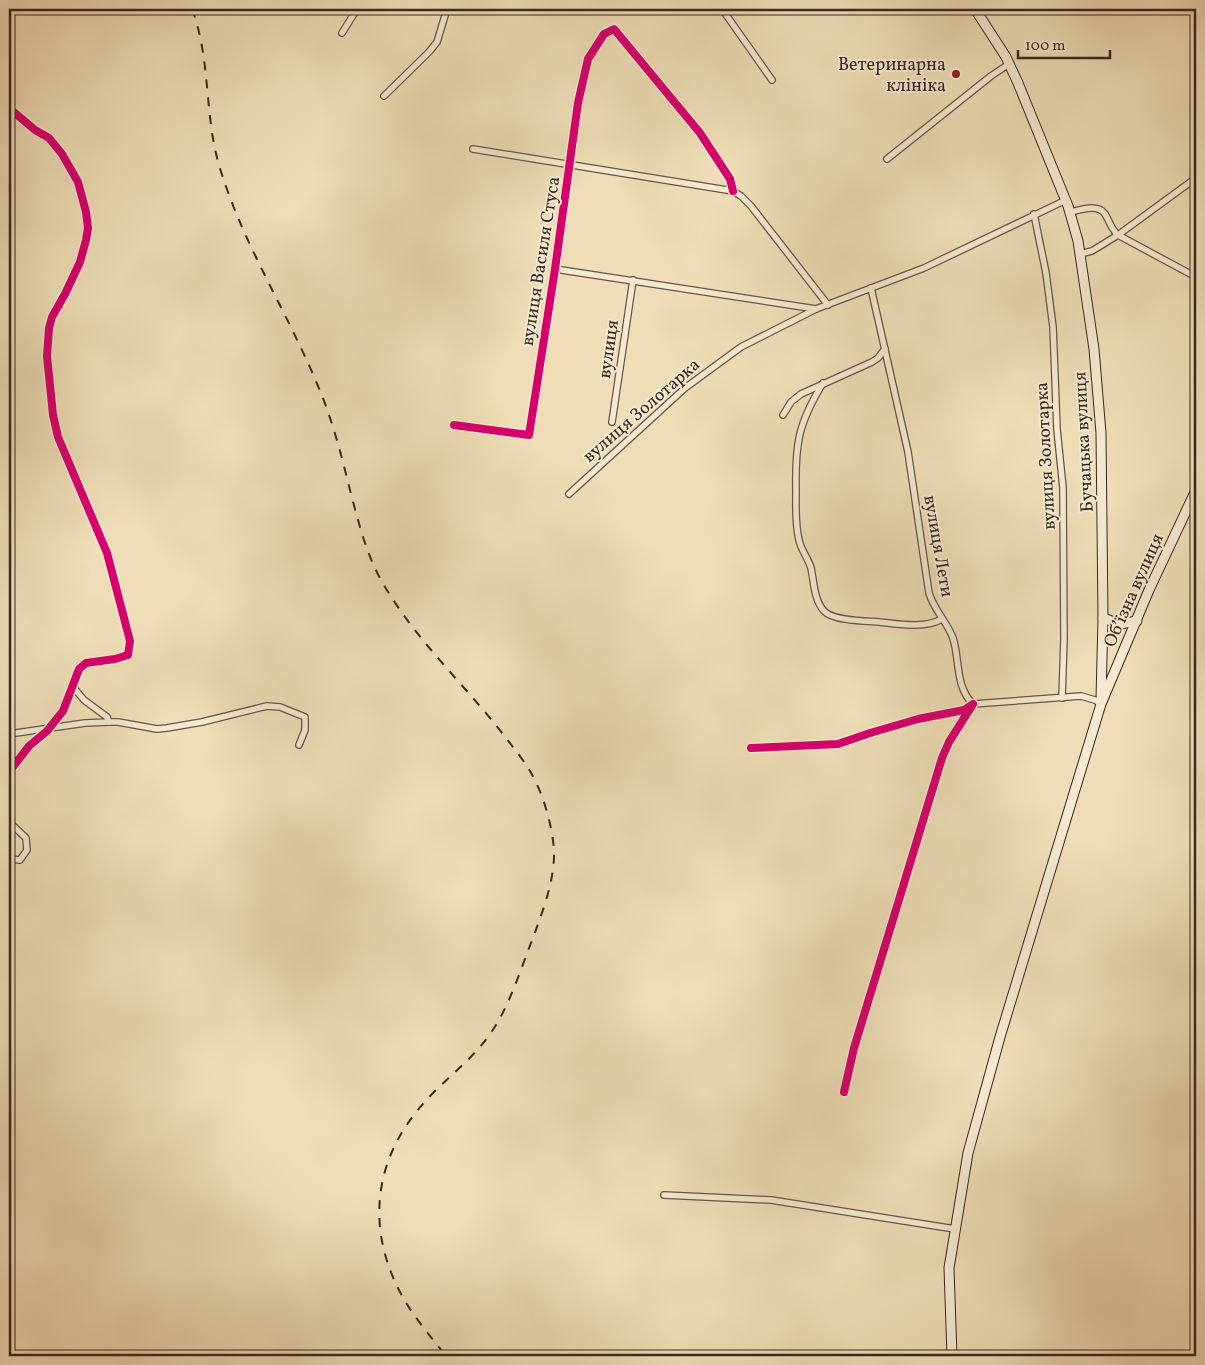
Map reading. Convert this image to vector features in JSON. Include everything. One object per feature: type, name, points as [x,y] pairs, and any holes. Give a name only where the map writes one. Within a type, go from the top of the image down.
[{"type":"main road","name":"Бучацька вулиця","points":[[975,9],[1009,64],[1071,212],[1080,254],[1093,341],[1100,411],[1103,488],[1101,704]]},
{"type":"main road","name":"Обʼїзна вулиця","points":[[1101,704],[1196,490]]},
{"type":"main road","points":[[1103,618],[1120,624],[1136,622]]},
{"type":"main road","points":[[952,1356],[948,1268],[970,1143],[1000,1037],[1101,704]]},
{"type":"street","points":[[342,33],[357,9]]},
{"type":"street","points":[[384,96],[437,42],[447,9]]},
{"type":"street","points":[[722,9],[772,80]]},
{"type":"street","name":"вулиця Василя Стуса","points":[[454,425],[529,435],[578,103],[588,58],[604,34],[614,29],[700,133],[732,182],[733,191]]},
{"type":"street","points":[[887,159],[985,80],[1009,64]]},
{"type":"street","points":[[9,108],[35,130],[49,138],[62,154],[78,182],[86,212],[88,228],[86,240],[80,262],[66,294],[52,317],[49,328],[47,356],[53,414],[58,437],[107,553],[130,641],[128,655],[86,663],[79,669],[63,711],[50,728],[29,746],[9,772]]},
{"type":"street","points":[[473,149],[733,191],[751,206],[828,304]]},
{"type":"street","points":[[1080,254],[1092,251],[1118,235],[1196,178]]},
{"type":"street","name":"вулиця Золотарка","points":[[569,494],[685,388],[741,347],[816,309],[924,268],[1066,200]]},
{"type":"street","points":[[1071,212],[1091,208],[1101,210],[1112,229],[1118,235],[1196,277]]},
{"type":"street","name":"вулиця Золотарка","points":[[1034,214],[1046,273],[1053,327],[1057,429],[1063,488],[1064,639],[1062,698]]},
{"type":"street","points":[[555,269],[816,309]]},
{"type":"street","name":"вулиця","points":[[612,422],[633,280]]},
{"type":"street","name":"вулиця Лети","points":[[871,288],[908,452],[929,593],[933,604],[949,629],[955,645],[963,691],[973,704]]},
{"type":"street","points":[[783,415],[796,397],[823,383],[875,361],[885,349]]},
{"type":"street","points":[[823,383],[800,429],[795,460],[796,511],[799,538],[809,564],[816,595],[823,610],[828,614],[857,620],[913,625],[932,623],[942,619]]},
{"type":"street","points":[[73,688],[84,700],[107,717],[109,722]]},
{"type":"street","points":[[750,748],[838,744],[911,720],[964,710],[973,704],[1085,697],[1101,704]]},
{"type":"street","points":[[844,1092],[854,1048],[942,758],[949,742],[973,704]]},
{"type":"street","points":[[9,734],[85,723],[109,722],[157,729],[167,728],[202,722],[267,706],[280,707],[305,717],[305,730],[300,745]]},
{"type":"street","points":[[9,822],[26,838],[27,850],[20,860],[9,859]]},
{"type":"street","points":[[664,1195],[771,1200],[955,1229]]},
{"type":"railway","points":[[192,9],[202,47],[211,126],[219,165],[240,222],[306,358],[323,399],[337,440],[360,527],[371,559],[381,580],[408,621],[488,715],[527,766],[543,799],[551,830],[554,861],[548,895],[503,1012],[482,1044],[435,1091],[401,1133],[390,1156],[383,1180],[379,1204],[380,1228],[385,1253],[393,1277],[405,1301],[446,1356]]},
{"type":"cycle path","points":[[454,425],[529,435],[578,103],[588,59],[604,34],[614,29],[700,133],[730,179],[733,191]]},
{"type":"cycle path","points":[[9,108],[35,130],[49,138],[62,154],[78,182],[86,212],[88,228],[80,262],[52,317],[49,328],[47,356],[53,415],[58,437],[107,553],[130,641],[128,655],[86,663],[79,669],[63,711],[47,731],[29,746],[9,772]]},
{"type":"cycle path","points":[[751,748],[838,744],[918,719],[964,710],[973,704],[949,742],[942,758],[854,1048],[844,1092]]},
{"type":"place","name":"Ветеринарна клініка","points":[[956,74]]}]
